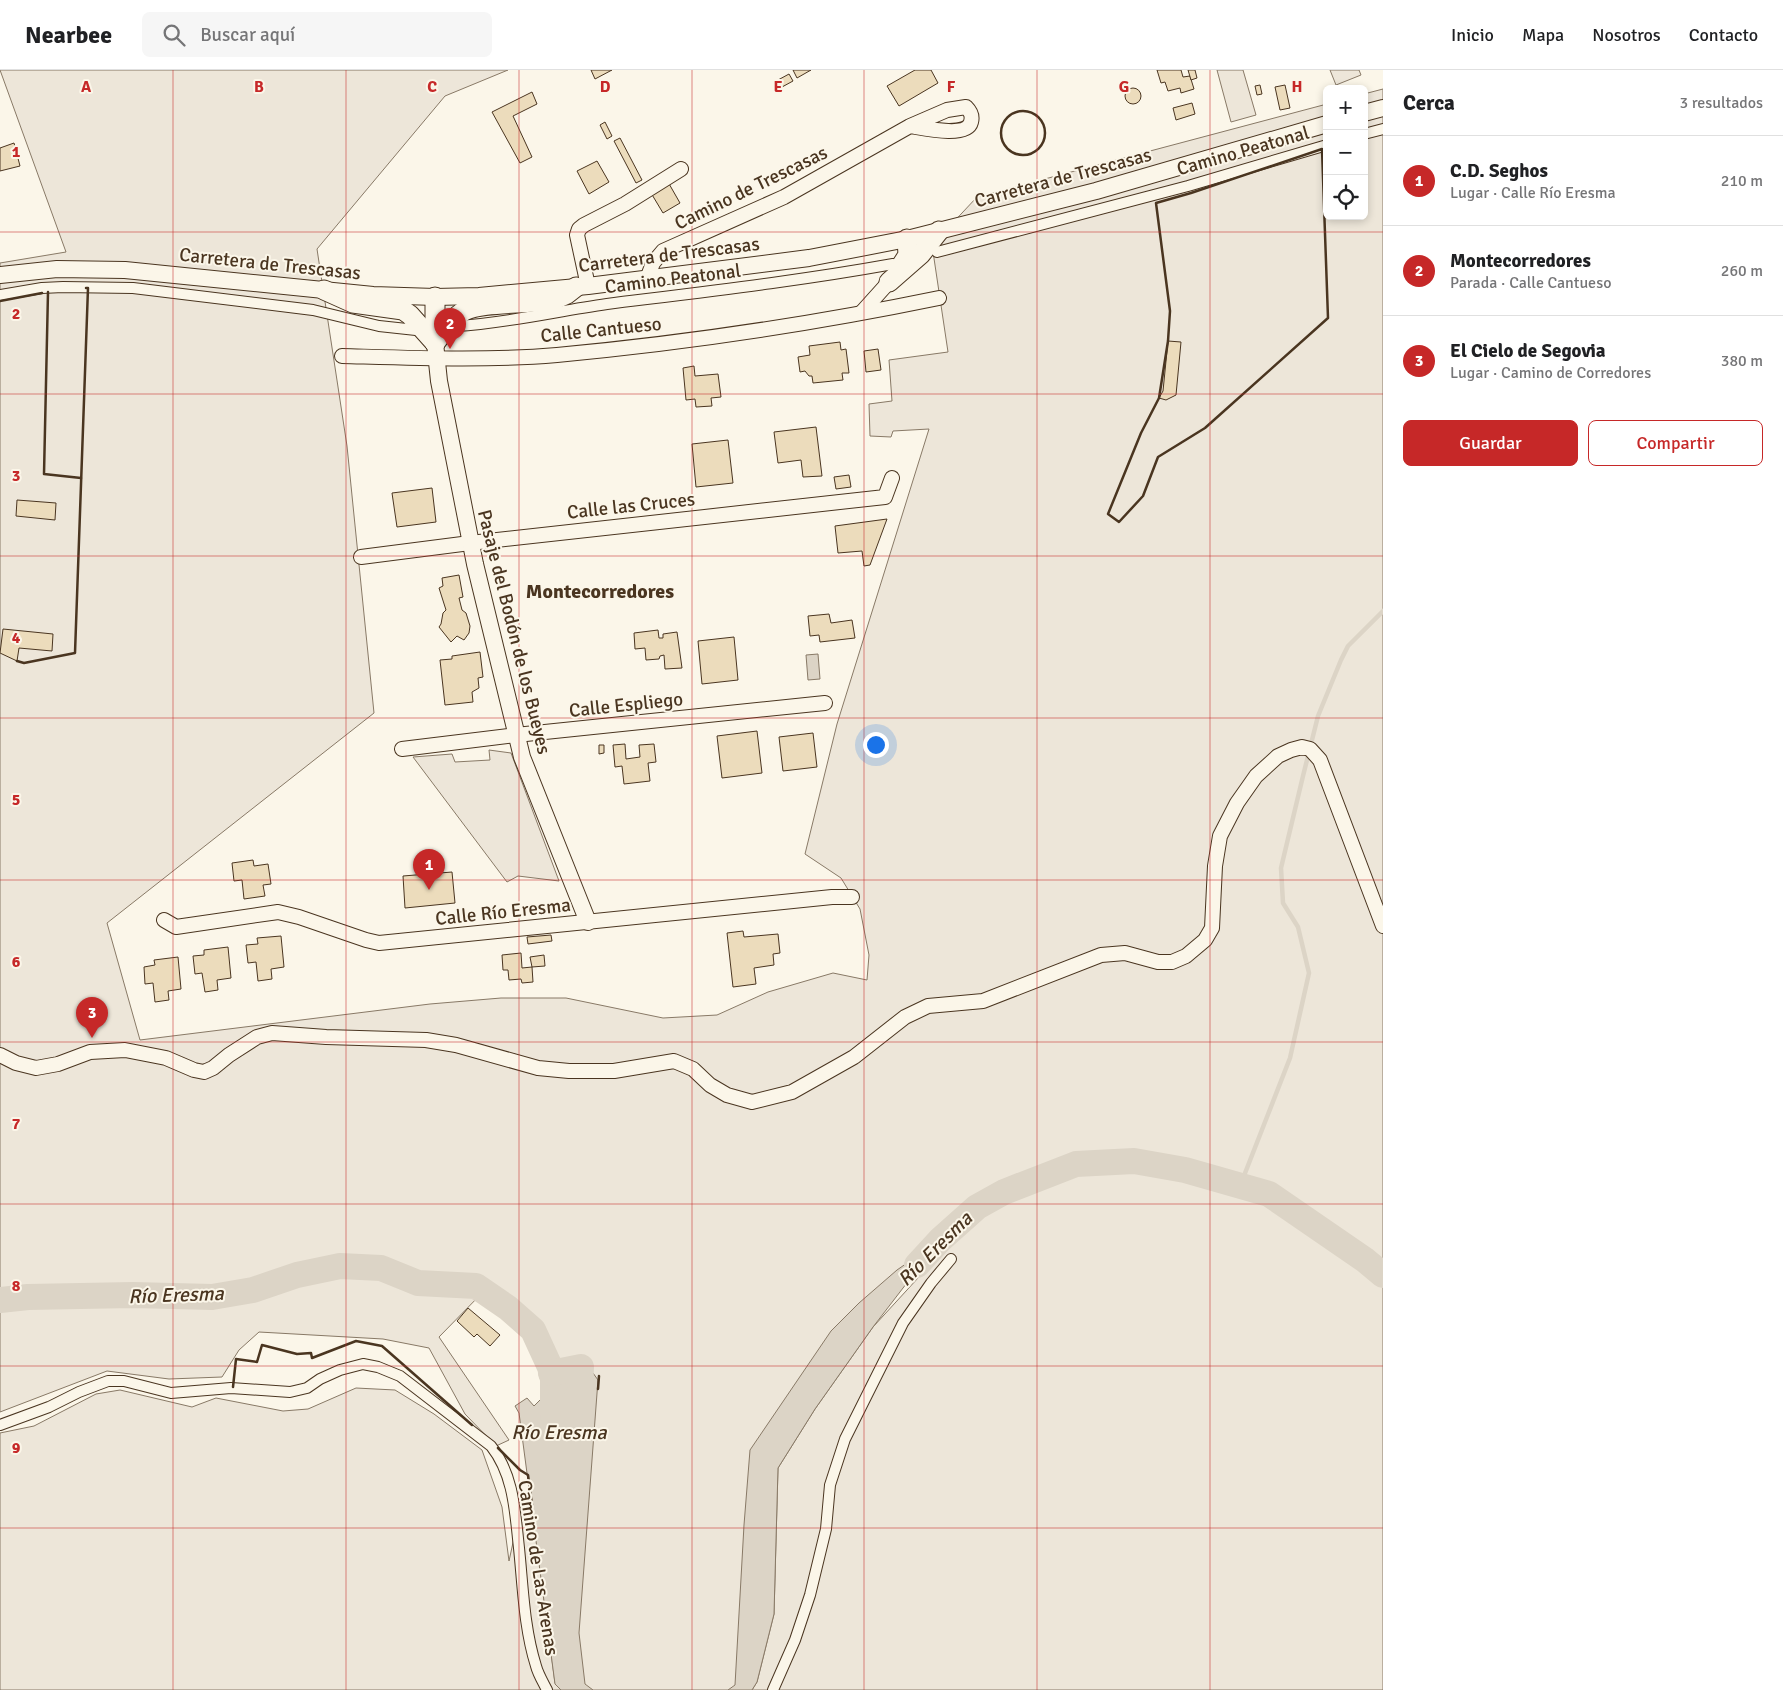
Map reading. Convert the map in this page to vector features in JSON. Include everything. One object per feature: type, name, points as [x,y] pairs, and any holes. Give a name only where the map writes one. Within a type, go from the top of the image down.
[{"type":"main road","points":[[891,273],[921,254],[939,232]]},
{"type":"main road","points":[[891,273],[908,255],[907,239]]},
{"type":"main road","points":[[435,351],[455,318],[464,311],[481,306],[547,301],[582,286]]},
{"type":"main road","points":[[324,290],[352,303],[403,310],[410,315],[435,351]]},
{"type":"main road","points":[[435,297],[435,351]]},
{"type":"street","points":[[1368,112],[1383,108]]},
{"type":"street","name":"Carretera de Trescasas","points":[[0,275],[57,269],[117,270],[373,295],[435,297],[479,296],[647,279],[809,258],[939,232],[1096,191],[1323,125]]},
{"type":"street","name":"Camino de Trescasas","points":[[647,279],[653,262],[663,251],[784,197],[910,126]]},
{"type":"street","points":[[1368,133],[1383,129]]},
{"type":"street","name":"Camino Peatonal","points":[[937,252],[1188,186],[1323,146]]},
{"type":"street","points":[[582,286],[577,235],[579,229],[625,204],[681,169]]},
{"type":"street","points":[[862,312],[891,273]]},
{"type":"street","name":"Camino Peatonal","points":[[457,326],[529,318],[604,305],[794,281],[891,273]]},
{"type":"street","points":[[0,295],[42,288],[133,288],[304,309],[378,326],[416,330]]},
{"type":"street","name":"Calle Cantueso","points":[[342,356],[435,351],[556,355],[721,336],[939,298]]},
{"type":"street","name":"Pasaje del Bodón de los Bueyes","points":[[435,351],[470,543],[522,757],[588,922]]},
{"type":"street","name":"Calle las Cruces","points":[[361,557],[470,543],[885,497],[892,478]]},
{"type":"street","name":"Calle Espliego","points":[[402,749],[516,734],[825,703]]},
{"type":"street","points":[[0,1055],[36,1068],[58,1064],[90,1052],[125,1050],[166,1058],[194,1070],[204,1072],[213,1068],[256,1037],[272,1033],[326,1037],[426,1040],[456,1045],[538,1068],[614,1071],[674,1062],[693,1069],[710,1085],[727,1095],[752,1102],[792,1092],[854,1056],[905,1017],[928,1006],[983,1001],[1101,955],[1125,953],[1158,962],[1172,962],[1186,956],[1205,940],[1212,928],[1215,866],[1220,836],[1237,803],[1256,776],[1278,756],[1302,747],[1310,749],[1320,760],[1383,926]]},
{"type":"street","name":"Calle Río Eresma","points":[[164,920],[176,927],[278,912],[379,943],[832,897],[852,897]]},
{"type":"street","points":[[773,1690],[795,1640],[810,1595],[826,1529],[830,1485],[845,1439],[903,1323],[934,1278],[951,1259]]},
{"type":"street","name":"Camino de Las Arenas","points":[[0,1425],[49,1408],[86,1389],[108,1381],[124,1382],[171,1393],[231,1388],[290,1392],[306,1388],[340,1370],[363,1364],[400,1376],[491,1446],[508,1477],[513,1498],[527,1626],[536,1666],[547,1690]]},
{"type":"shaded area","points":[[0,70],[508,70],[445,96],[317,249],[347,446],[374,713],[107,923],[140,1040],[430,1004],[501,998],[566,998],[663,1018],[717,1015],[768,992],[833,973],[867,980],[869,955],[860,909],[841,878],[805,854],[837,724],[929,429],[893,431],[891,437],[870,436],[869,404],[892,401],[889,360],[948,352],[932,245],[977,197],[1323,105],[1323,220],[1368,220],[1368,93],[1383,89],[1383,1690],[752,1690],[757,1682],[774,1614],[778,1468],[815,1409],[873,1327],[952,1241],[1012,1189],[977,1207],[940,1240],[834,1355],[762,1480],[743,1690],[577,1690],[553,1379],[543,1350],[535,1360],[526,1336],[496,1300],[484,1291],[439,1337],[509,1440],[496,1446],[465,1414],[429,1348],[383,1339],[259,1332],[239,1350],[222,1377],[169,1379],[107,1371],[0,1412],[0,263],[66,252]]},
{"type":"shaded area","points":[[1217,70],[1243,70],[1256,115],[1231,122]]},
{"type":"shaded area","points":[[1330,70],[1359,70],[1361,75],[1336,85]]},
{"type":"shaded area","points":[[489,750],[511,753],[559,881],[518,876],[507,882],[413,757],[452,754],[455,762],[490,760]]},
{"type":"shaded area","points":[[356,1388],[395,1390],[434,1414],[482,1450],[502,1507],[509,1561],[522,1501],[531,1500],[555,1683],[561,1690],[0,1690],[0,1433],[34,1426],[96,1394],[120,1390],[192,1407],[216,1398],[283,1411],[308,1409]]},
{"type":"water","points":[[818,654],[820,679],[808,680],[806,655]]},
{"type":"water","name":"Río Eresma","points":[[940,1240],[873,1327],[815,1409],[778,1468],[774,1614],[757,1682],[752,1690],[728,1690],[735,1685],[750,1450],[831,1331],[859,1303],[897,1270]]},
{"type":"water","name":"Río Eresma","points":[[593,1373],[598,1380],[579,1633],[585,1684],[593,1690],[561,1690],[555,1684],[519,1413],[515,1406],[527,1398],[534,1406],[547,1393],[544,1381]]},
{"type":"building","points":[[591,70],[612,70],[595,79]]},
{"type":"building","points":[[793,70],[811,70],[797,78]]},
{"type":"building","points":[[915,70],[931,70],[938,83],[899,106],[887,86]]},
{"type":"building","points":[[1157,70],[1181,70],[1183,77],[1190,76],[1194,89],[1181,93],[1180,88],[1168,91],[1165,82],[1161,83]]},
{"type":"building","points":[[1188,70],[1195,70],[1197,78],[1191,80]]},
{"type":"building","points":[[789,74],[793,81],[782,87],[778,80]]},
{"type":"building","points":[[1260,85],[1262,94],[1257,95],[1255,86]]},
{"type":"building","points":[[1285,85],[1290,108],[1280,110],[1275,87]]},
{"type":"building","points":[[1133,88],[1141,96],[1133,104],[1125,96]]},
{"type":"building","points":[[532,92],[537,104],[513,116],[532,157],[520,163],[492,112]]},
{"type":"building","points":[[1192,103],[1195,114],[1176,120],[1173,108]]},
{"type":"building","points":[[605,122],[612,136],[607,139],[600,125]]},
{"type":"building","points":[[620,138],[642,180],[636,183],[614,141]]},
{"type":"building","points":[[14,143],[20,166],[0,171],[0,148]]},
{"type":"building","points":[[597,161],[609,182],[589,194],[577,171]]},
{"type":"building","points":[[668,182],[680,203],[663,213],[651,193]]},
{"type":"building","points":[[1168,341],[1181,342],[1176,395],[1166,400],[1159,398],[1163,391]]},
{"type":"building","points":[[840,342],[841,350],[846,349],[849,373],[842,373],[843,380],[813,383],[812,376],[809,376],[805,371],[800,372],[798,357],[810,355],[809,346]]},
{"type":"building","points":[[878,349],[881,370],[866,372],[864,351]]},
{"type":"building","points":[[694,366],[695,376],[718,374],[721,397],[711,398],[712,406],[696,407],[695,399],[686,400],[683,368]]},
{"type":"building","points":[[816,427],[822,476],[803,477],[801,460],[778,463],[774,432]]},
{"type":"building","points":[[728,440],[733,483],[696,487],[692,444]]},
{"type":"building","points":[[849,475],[851,487],[836,489],[834,477]]},
{"type":"building","points":[[432,488],[436,522],[397,527],[392,493]]},
{"type":"building","points":[[17,500],[56,503],[55,520],[16,516]]},
{"type":"building","points":[[887,519],[870,565],[864,566],[862,551],[838,553],[835,526]]},
{"type":"building","points":[[459,575],[463,597],[459,598],[462,610],[466,613],[470,626],[469,633],[464,640],[457,636],[451,642],[439,627],[443,613],[446,610],[439,588],[443,586],[442,578]]},
{"type":"building","points":[[829,614],[831,623],[852,620],[855,638],[820,642],[819,635],[810,636],[808,616]]},
{"type":"building","points":[[3,629],[53,634],[52,651],[19,648],[17,661],[0,653]]},
{"type":"building","points":[[658,630],[659,638],[663,638],[663,634],[677,632],[682,668],[665,669],[664,655],[660,656],[659,659],[646,660],[645,648],[635,649],[634,633]]},
{"type":"building","points":[[734,637],[738,680],[702,684],[698,641]]},
{"type":"building","points":[[480,652],[483,677],[478,678],[479,688],[472,692],[473,702],[445,705],[440,660],[452,659],[452,656]]},
{"type":"building","points":[[757,731],[762,773],[722,778],[717,736]]},
{"type":"building","points":[[813,733],[817,767],[783,771],[779,737]]},
{"type":"building","points":[[625,744],[626,759],[640,757],[639,745],[654,744],[656,762],[648,763],[650,781],[624,784],[622,766],[615,767],[613,745]]},
{"type":"building","points":[[599,745],[604,745],[604,753],[599,754]]},
{"type":"building","points":[[253,860],[254,866],[268,864],[271,884],[263,885],[265,896],[244,899],[242,880],[234,881],[232,863]]},
{"type":"building","points":[[452,872],[455,903],[405,908],[403,876]]},
{"type":"building","points":[[743,931],[744,937],[778,934],[780,953],[773,954],[774,965],[754,968],[756,984],[733,987],[727,933]]},
{"type":"building","points":[[551,935],[552,941],[528,944],[527,937]]},
{"type":"building","points":[[281,936],[284,967],[271,969],[272,979],[258,981],[256,962],[248,963],[246,945],[258,944],[257,938]]},
{"type":"building","points":[[228,947],[231,978],[217,980],[218,990],[205,992],[202,973],[195,974],[193,956],[204,955],[204,950]]},
{"type":"building","points":[[521,953],[522,968],[532,967],[533,982],[522,983],[521,979],[509,980],[508,970],[503,970],[502,955]]},
{"type":"building","points":[[544,955],[545,966],[532,967],[530,957]]},
{"type":"building","points":[[178,957],[181,989],[168,991],[169,1000],[155,1002],[153,983],[145,984],[144,967],[155,965],[154,960]]},
{"type":"building","points":[[468,1308],[500,1335],[490,1346],[477,1334],[474,1337],[457,1321]]},
{"type":"waterway","points":[[1240,1186],[1290,1058],[1309,973],[1298,927],[1283,903],[1281,868],[1303,776],[1318,716],[1341,660],[1348,646],[1383,611]]},
{"type":"waterway","name":"Río Eresma","points":[[917,1265],[940,1240],[977,1207],[1004,1192],[1076,1164],[1134,1161],[1185,1170],[1269,1194],[1365,1260],[1383,1275]]},
{"type":"waterway","name":"Río Eresma","points":[[0,1300],[28,1297],[133,1295],[212,1297],[253,1290],[297,1275],[340,1266],[381,1268],[418,1283],[476,1286],[508,1308],[533,1330],[550,1367],[553,1379],[553,1415]]},
{"type":"waterway","points":[[551,1373],[581,1367],[580,1392],[571,1408]]},
{"type":"wall","points":[[1027,111],[1039,117],[1044,124],[1045,133],[1044,142],[1039,149],[1032,154],[1019,155],[1007,149],[1002,142],[1001,129],[1007,117],[1014,112],[1027,111]]},
{"type":"wall","points":[[1322,149],[1328,318],[1205,428],[1158,457],[1143,496],[1119,522],[1108,514],[1141,433],[1159,398],[1168,341],[1170,311],[1156,203],[1322,149]]},
{"type":"wall","points":[[17,661],[24,663],[75,653],[88,288],[86,288]]},
{"type":"wall","points":[[48,292],[44,474],[81,478]]},
{"type":"wall","points":[[0,301],[42,293]]},
{"type":"wall","points":[[233,1387],[236,1359],[257,1362],[262,1345],[297,1354],[311,1353],[312,1358],[356,1341],[382,1346],[472,1425]]},
{"type":"wall","points":[[598,1389],[599,1376]]},
{"type":"wall","points":[[498,1448],[520,1470],[528,1475],[532,1505]]},
{"type":"place","name":"Montecorredores","points":[[450,349]]},
{"type":"place","name":"C.D. Seghos","points":[[429,890]]},
{"type":"place","name":"El Cielo de Segovia","points":[[92,1038]]},
{"type":"district","name":"Montecorredores","points":[[600,591]]}]
